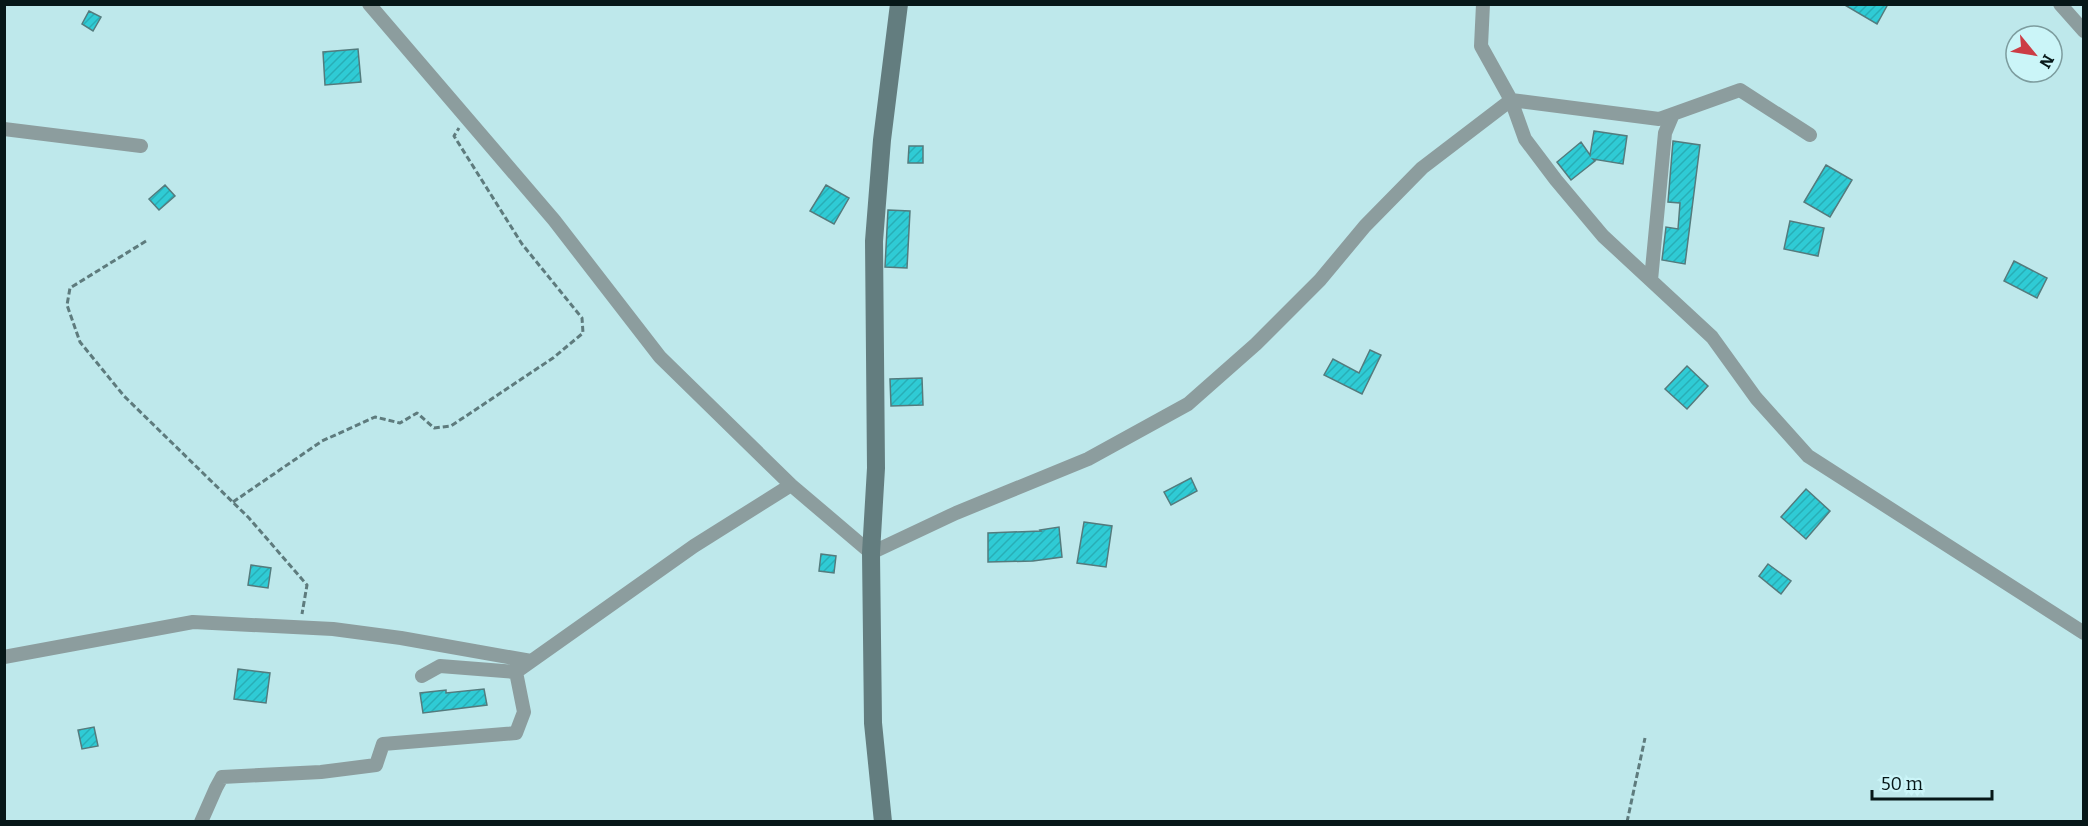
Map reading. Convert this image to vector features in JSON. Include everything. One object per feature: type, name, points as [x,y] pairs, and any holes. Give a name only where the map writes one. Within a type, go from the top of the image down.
[{"type":"street","points":[[369,4],[554,220],[660,357],[791,485],[871,553]]},
{"type":"street","points":[[883,822],[873,723],[871,553],[876,468],[874,241],[882,140],[899,4]]},
{"type":"street","points":[[1484,4],[1481,46],[1511,100],[1526,139],[1556,180],[1603,236],[1713,337],[1756,398],[1808,456],[2084,633]]},
{"type":"street","points":[[2060,4],[2084,31]]},
{"type":"street","points":[[871,553],[956,513],[1088,459],[1188,404],[1256,344],[1320,280],[1365,226],[1422,168],[1511,100],[1659,119],[1740,90],[1810,135]]},
{"type":"street","points":[[1651,280],[1665,133],[1673,114]]},
{"type":"street","points":[[4,129],[141,146]]},
{"type":"street","points":[[422,676],[440,666],[516,672],[694,546],[791,485]]},
{"type":"street","points":[[4,657],[193,622],[333,629],[401,638],[531,661]]},
{"type":"street","points":[[201,822],[222,777],[321,772],[376,765],[383,744],[516,733],[524,712],[516,672]]},
{"type":"path","points":[[233,502],[322,441],[375,417],[400,423],[417,413],[434,428],[451,426],[552,358],[583,333],[582,318],[522,244],[454,136],[466,117]]},
{"type":"path","points":[[146,241],[70,288],[67,305],[80,342],[124,396],[249,518],[307,585],[300,628]]},
{"type":"path","points":[[1626,822],[1645,738]]},
{"type":"building","points":[[1843,4],[1888,4],[1877,24]]},
{"type":"building","points":[[89,11],[101,17],[93,31],[82,24]]},
{"type":"building","points":[[358,49],[361,82],[325,85],[323,52]]},
{"type":"building","points":[[1594,131],[1627,136],[1623,164],[1593,159],[1595,161],[1571,180],[1557,162],[1581,142],[1590,155]]},
{"type":"building","points":[[1673,141],[1700,145],[1685,264],[1662,260],[1666,227],[1678,229],[1680,203],[1668,202]]},
{"type":"building","points":[[909,146],[923,146],[923,163],[908,163]]},
{"type":"building","points":[[1826,165],[1852,180],[1830,217],[1804,202]]},
{"type":"building","points":[[165,185],[175,196],[159,210],[149,199]]},
{"type":"building","points":[[826,185],[849,198],[834,224],[810,211]]},
{"type":"building","points":[[888,210],[910,211],[907,268],[885,267]]},
{"type":"building","points":[[1790,221],[1824,228],[1818,256],[1784,249]]},
{"type":"building","points":[[2014,261],[2047,278],[2037,298],[2004,281]]},
{"type":"building","points":[[1370,350],[1381,355],[1362,394],[1324,375],[1333,359],[1359,373]]},
{"type":"building","points":[[1687,366],[1708,386],[1687,409],[1665,389]]},
{"type":"building","points":[[922,378],[923,405],[891,406],[890,379]]},
{"type":"building","points":[[1191,478],[1197,491],[1171,505],[1164,492]]},
{"type":"building","points":[[1806,489],[1830,511],[1806,539],[1781,517]]},
{"type":"building","points":[[1084,522],[1112,526],[1106,567],[1077,563]]},
{"type":"building","points":[[1059,527],[1062,557],[1033,561],[988,562],[988,533],[1041,531]]},
{"type":"building","points":[[821,554],[836,556],[834,573],[819,571]]},
{"type":"building","points":[[1768,564],[1791,581],[1781,594],[1759,576]]},
{"type":"building","points":[[251,565],[271,568],[268,588],[248,585]]},
{"type":"building","points":[[238,669],[270,673],[266,703],[234,699]]},
{"type":"building","points":[[484,689],[487,705],[423,713],[420,693]]},
{"type":"building","points":[[94,727],[98,746],[82,749],[78,730]]}]
